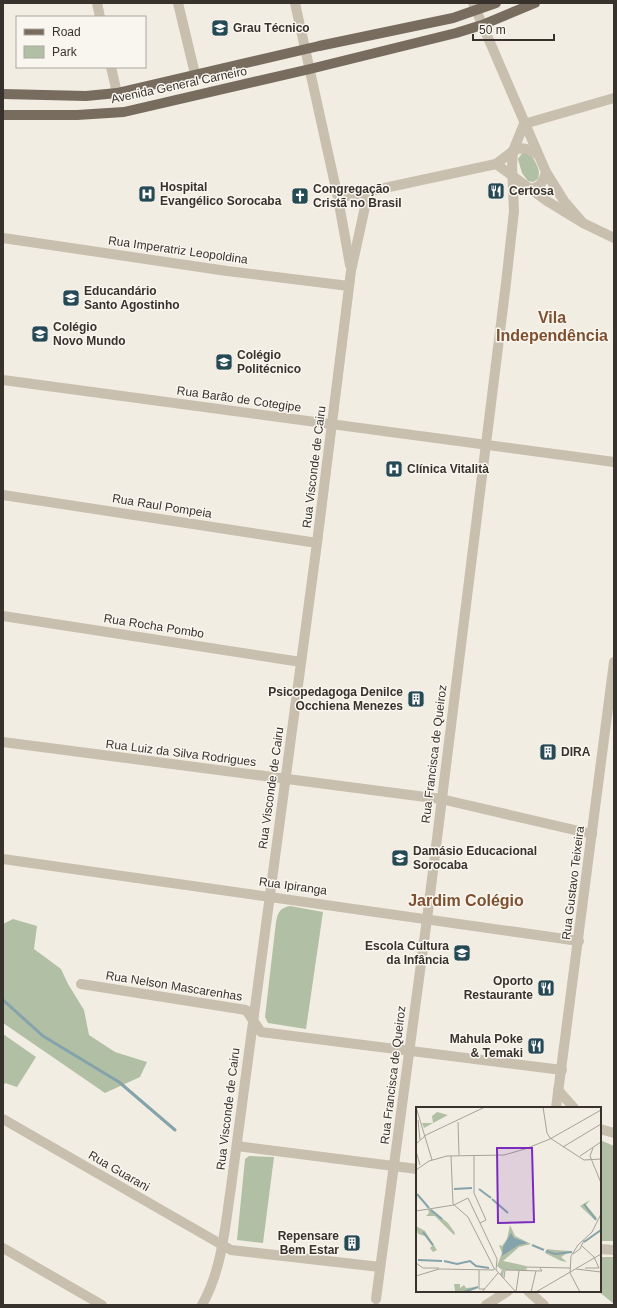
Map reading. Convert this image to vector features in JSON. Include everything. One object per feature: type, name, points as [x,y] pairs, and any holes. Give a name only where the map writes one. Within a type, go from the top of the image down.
[{"type":"main road","name":"Avenida General Carneiro","points":[[3,94],[86,96],[117,93],[306,49],[453,18],[475,7],[496,3]]},
{"type":"main road","name":"Avenida General Carneiro","points":[[4,118],[124,112],[310,70],[482,26],[535,3]]},
{"type":"street","points":[[97,3],[100,16]]},
{"type":"street","points":[[178,3],[195,74]]},
{"type":"street","points":[[295,3],[310,70]]},
{"type":"street","points":[[475,7],[530,138],[546,172],[564,201],[583,223]]},
{"type":"street","points":[[111,68],[117,93]]},
{"type":"street","name":"Rua Visconde de Cairu","points":[[310,70],[338,198],[351,271]]},
{"type":"street","points":[[524,124],[614,98]]},
{"type":"street","points":[[530,138],[530,132],[534,125],[546,118]]},
{"type":"street","points":[[512,176],[513,151],[524,124]]},
{"type":"street","points":[[338,198],[368,193],[496,164],[513,151],[520,148],[526,148],[539,156]]},
{"type":"street","points":[[496,164],[528,188],[583,223],[614,238]]},
{"type":"street","points":[[528,188],[538,187],[541,185],[546,172]]},
{"type":"street","name":"Rua Francisca de Queiroz","points":[[376,1299],[427,919],[514,211],[512,176]]},
{"type":"street","name":"Rua Francisca de Queiroz","points":[[514,211],[519,198],[528,188]]},
{"type":"street","name":"Rua Visconde de Cairu","points":[[202,1305],[216,1274],[223,1245],[317,543],[351,271],[368,193]]},
{"type":"street","name":"Rua Imperatriz Leopoldina","points":[[3,238],[227,271],[349,286]]},
{"type":"street","name":"Rua Barão de Cotegipe","points":[[3,380],[485,446],[614,462]]},
{"type":"street","name":"Rua Raul Pompeia","points":[[3,495],[317,543]]},
{"type":"street","name":"Rua Rocha Pombo","points":[[3,616],[301,662]]},
{"type":"street","name":"Rua Gustavo Teixeira","points":[[556,1107],[592,834],[609,736],[614,662]]},
{"type":"street","name":"Rua Luiz da Silva Rodrigues","points":[[3,742],[441,799],[592,834]]},
{"type":"street","name":"Rua Ipiranga","points":[[3,859],[579,941]]},
{"type":"street","name":"Rua Nelson Mascarenhas","points":[[81,984],[246,1010],[261,1032],[562,1070]]},
{"type":"street","points":[[558,1090],[573,1107]]},
{"type":"street","name":"Rua Guarani","points":[[3,1119],[231,1250],[380,1267]]},
{"type":"street","points":[[237,1146],[416,1169]]},
{"type":"street","points":[[3,1248],[102,1305]]},
{"type":"street","points":[[601,1249],[614,1250]]},
{"type":"street","points":[[486,1305],[506,1292]]},
{"type":"street","points":[[529,1292],[544,1305]]},
{"type":"green space","points":[[523,152],[531,155],[538,167],[538,179],[533,182],[528,181],[522,173],[518,159]]},
{"type":"green space","points":[[290,906],[323,912],[306,1029],[268,1023],[265,1017],[276,922],[282,909]]},
{"type":"green space","points":[[13,919],[37,926],[34,949],[61,969],[68,984],[84,1010],[89,1035],[115,1052],[147,1062],[140,1077],[105,1093],[3,1023],[3,924]]},
{"type":"green space","points":[[3,1034],[36,1057],[17,1087],[5,1083],[3,1086]]},
{"type":"green space","points":[[601,1140],[614,1146],[614,1241],[601,1241]]},
{"type":"green space","points":[[249,1156],[274,1157],[263,1243],[237,1240],[245,1159]]},
{"type":"green space","points":[[601,1257],[614,1257],[614,1304],[599,1292],[601,1292]]},
{"type":"waterway","points":[[3,1000],[43,1036],[119,1082],[175,1130]]},
{"type":"place","name":"Grau Técnico","points":[[220,28]]},
{"type":"place","name":"Certosa","points":[[496,191]]},
{"type":"place","name":"Hospital Evangélico Sorocaba","points":[[147,194]]},
{"type":"place","name":"Congregação Cristã no Brasil","points":[[300,196]]},
{"type":"place","name":"Educandário Santo Agostinho","points":[[71,298]]},
{"type":"place","name":"Colégio Novo Mundo","points":[[40,334]]},
{"type":"place","name":"Colégio Politécnico","points":[[224,362]]},
{"type":"place","name":"Clínica Vitalità","points":[[394,469]]},
{"type":"place","name":"Psicopedagoga Denilce Occhiena Menezes","points":[[416,699]]},
{"type":"place","name":"DIRA","points":[[548,752]]},
{"type":"place","name":"Damásio Educacional Sorocaba","points":[[400,858]]},
{"type":"place","name":"Escola Cultura da Infância","points":[[462,953]]},
{"type":"place","name":"Oporto Restaurante","points":[[546,988]]},
{"type":"place","name":"Mahula Poke & Temaki","points":[[536,1046]]},
{"type":"place","name":"Repensare Bem Estar","points":[[352,1243]]},
{"type":"district","name":"Vila Independência","points":[[552,326]]},
{"type":"district","name":"Jardim Colégio","points":[[466,900]]}]
